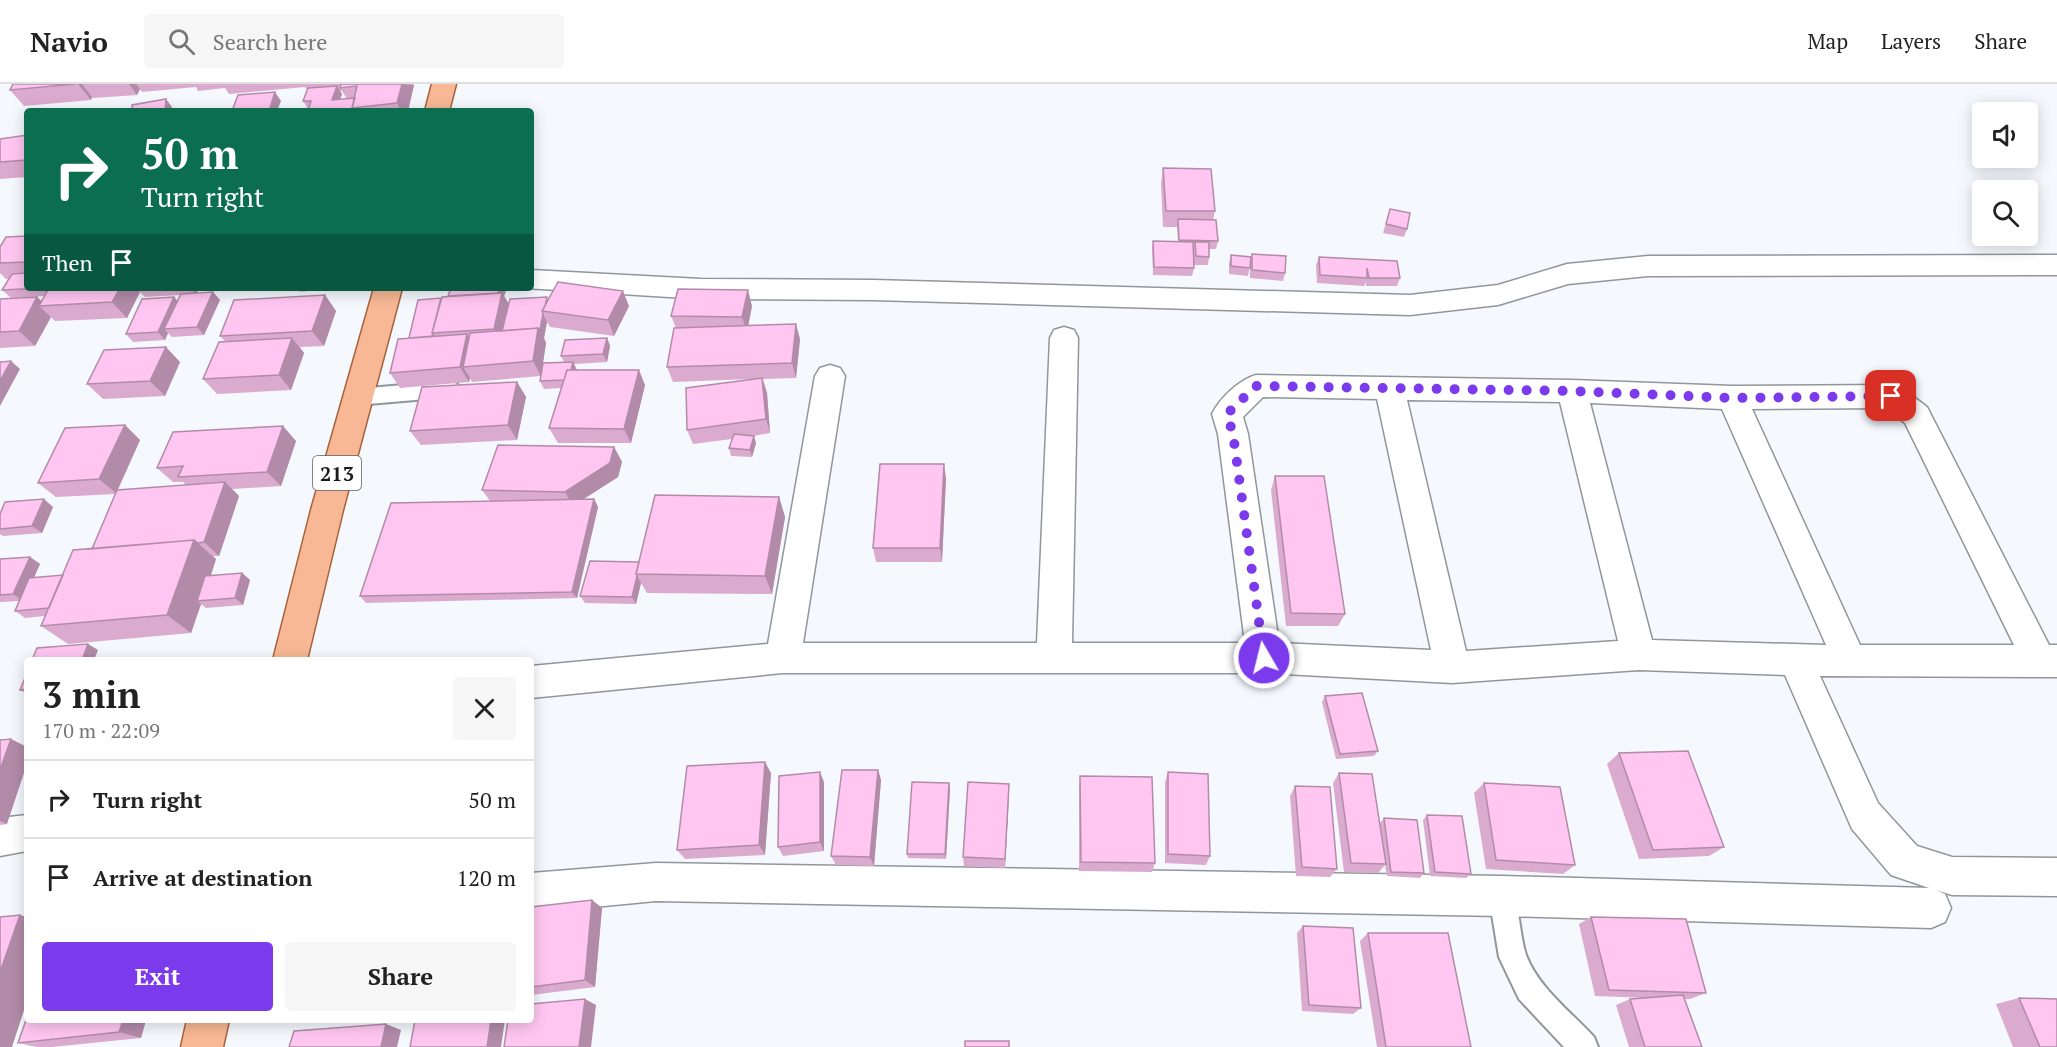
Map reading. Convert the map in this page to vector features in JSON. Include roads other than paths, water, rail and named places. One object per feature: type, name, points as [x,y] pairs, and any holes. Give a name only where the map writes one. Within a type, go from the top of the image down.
[{"type":"main road","points":[[438,108],[444,84]]},
{"type":"main road","name":"213","points":[[291,657],[357,397],[387,291]]},
{"type":"main road","points":[[202,1047],[207,1023]]},
{"type":"street","points":[[534,280],[701,289],[873,290],[1410,305],[1498,295],[1568,274],[1648,266],[2057,265]]},
{"type":"street","points":[[1054,659],[1064,338]]},
{"type":"street","points":[[783,658],[830,376]]},
{"type":"street","points":[[534,682],[783,658],[1264,658],[1452,668],[1639,655],[1796,660],[2048,661],[1916,415],[1891,396],[1732,398],[1572,391],[1256,386],[1227,414],[1233,434],[1264,658]]},
{"type":"street","points":[[1389,388],[1452,668]]},
{"type":"street","points":[[1572,391],[1639,655]]},
{"type":"street","points":[[1732,398],[1851,660]]},
{"type":"street","points":[[1796,660],[1865,816],[1905,862],[1952,876],[2057,877]]},
{"type":"street","points":[[0,837],[24,833]]},
{"type":"street","points":[[534,893],[656,882],[1502,896],[1931,908]]},
{"type":"lane","points":[[357,397],[466,388]]},
{"type":"lane","points":[[1502,896],[1513,957],[1529,989],[1584,1047]]}]
